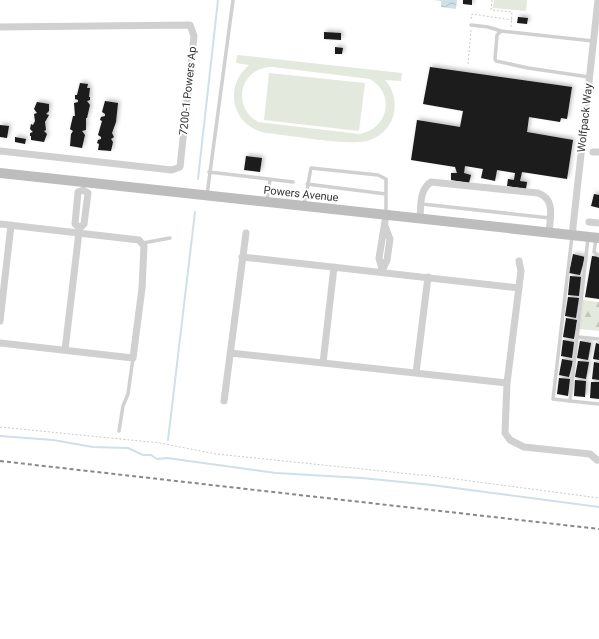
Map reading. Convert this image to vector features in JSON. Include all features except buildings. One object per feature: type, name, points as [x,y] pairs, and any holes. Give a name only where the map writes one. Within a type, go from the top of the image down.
[{"type":"street","name":"Wolfpack Way","points":[[572,236],[598,0]]},
{"type":"street","name":"7200-1 Powers Ap","points":[[0,27],[190,25],[194,36],[180,167],[172,170],[0,151]]},
{"type":"street","name":"Powers Avenue","points":[[0,173],[84,186],[267,202],[594,238]]},
{"type":"street","points":[[420,219],[424,188],[431,182],[530,192],[544,195],[551,204],[549,233]]},
{"type":"street","points":[[65,350],[79,230],[74,224],[77,198],[78,192],[84,186]]},
{"type":"street","points":[[382,270],[379,258],[386,215]]},
{"type":"street","points":[[589,222],[599,223]]},
{"type":"street","points":[[0,224],[79,230],[139,240],[143,243],[142,288],[133,358],[0,343]]},
{"type":"street","points":[[0,321],[11,225]]},
{"type":"street","points":[[224,401],[246,233]]},
{"type":"street","points":[[242,257],[334,267],[382,270],[428,278],[519,288]]},
{"type":"street","points":[[519,261],[521,271],[507,383],[504,426],[505,433],[510,440],[524,447],[590,454],[597,460]]},
{"type":"street","points":[[323,363],[334,267]]},
{"type":"street","points":[[416,373],[428,278]]},
{"type":"street","points":[[230,352],[507,383]]},
{"type":"lane","points":[[207,196],[233,0]]},
{"type":"lane","points":[[471,25],[488,27],[501,31],[593,41]]},
{"type":"lane","points":[[501,31],[497,35],[496,61],[528,68],[589,77]]},
{"type":"lane","points":[[304,206],[311,168],[378,175],[386,179],[386,215]]},
{"type":"lane","points":[[209,172],[292,182]]},
{"type":"lane","points":[[267,202],[270,180]]},
{"type":"lane","points":[[307,184],[386,194]]},
{"type":"lane","points":[[422,204],[550,218]]},
{"type":"lane","points":[[572,236],[553,398],[599,404]]},
{"type":"lane","points":[[143,243],[170,238]]},
{"type":"lane","points":[[570,401],[578,337],[580,305],[594,238]]},
{"type":"lane","points":[[594,238],[594,252],[599,256]]},
{"type":"lane","points":[[578,337],[599,340]]},
{"type":"lane","points":[[119,431],[123,406],[128,394],[133,358]]},
{"type":"path","points":[[492,0],[491,10],[512,12],[510,32]]},
{"type":"path","points":[[468,64],[472,14],[512,20]]},
{"type":"path","points":[[0,427],[160,443],[216,454],[440,477],[599,498]]},
{"type":"green space","points":[[494,0],[527,0],[526,11],[493,8]]},
{"type":"green space","points":[[237,55],[402,73],[401,81],[385,80],[393,92],[395,102],[393,117],[389,125],[378,136],[370,140],[349,142],[266,133],[254,129],[245,123],[235,105],[234,94],[236,84],[241,74],[249,65],[236,63]],"holes":[[[273,67],[370,79],[383,93],[386,102],[385,111],[377,126],[369,131],[359,134],[258,122],[249,115],[244,107],[242,97],[243,88],[247,80],[253,73],[262,68]]]},
{"type":"green space","points":[[269,73],[365,83],[359,131],[264,120]]},
{"type":"green space","points":[[583,300],[599,302],[599,331],[580,329]]},
{"type":"water","points":[[433,0],[457,0],[456,9],[441,7],[441,1]]},
{"type":"waterway","points":[[198,179],[218,0]]},
{"type":"waterway","points":[[168,440],[195,212]]},
{"type":"waterway","points":[[0,436],[53,440],[93,447],[128,448],[143,455],[151,455],[157,459],[167,458],[276,473],[362,478],[432,485],[599,507]]},
{"type":"railway","points":[[0,461],[599,529]]}]
